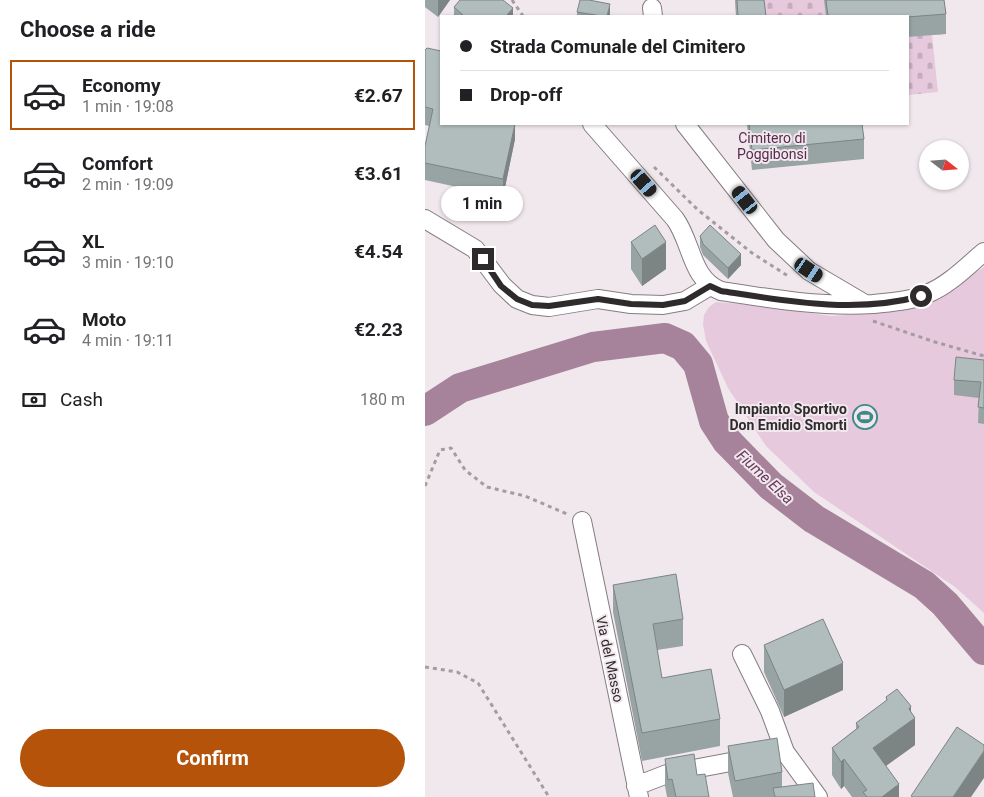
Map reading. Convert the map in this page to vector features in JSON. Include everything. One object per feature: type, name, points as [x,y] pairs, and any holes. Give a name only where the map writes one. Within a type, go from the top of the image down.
[{"type":"street","points":[[593,125],[675,219],[686,237],[695,264],[702,277],[710,286],[721,291],[865,311],[930,293],[944,285],[984,252]]},
{"type":"street","points":[[686,125],[789,253],[814,274],[865,311]]},
{"type":"street","points":[[425,219],[475,249],[501,286],[517,299],[532,305],[549,306],[598,299],[631,304],[663,305],[685,301],[710,286]]},
{"type":"street","name":"Via del Masso","points":[[582,521],[637,791]]},
{"type":"street","points":[[742,654],[772,716],[785,752],[818,797]]},
{"type":"street","points":[[637,791],[667,774],[785,752]]},
{"type":"path","points":[[512,0],[522,15]]},
{"type":"path","points":[[651,164],[698,210],[752,253],[793,280]]},
{"type":"path","points":[[865,311],[935,342],[984,356]]},
{"type":"path","points":[[425,486],[440,450],[451,448],[465,470],[487,487],[525,496],[582,521]]},
{"type":"path","points":[[425,667],[457,672],[478,682],[549,797]]},
{"type":"green space","points":[[735,0],[942,0],[946,34],[932,35],[938,92],[909,95],[909,15],[736,15]]},
{"type":"green space","name":"Impianto Sportivo Don Emidio Smorti","points":[[984,267],[984,613],[955,587],[814,492],[766,446],[728,388],[706,341],[703,324],[704,315],[709,307],[716,302],[831,316],[901,311],[936,299]]},
{"type":"building","points":[[460,0],[503,0],[513,8],[507,15],[463,15],[454,7]]},
{"type":"building","points":[[580,0],[610,4],[607,15],[577,12]]},
{"type":"building","points":[[737,0],[764,0],[766,15],[738,15]]},
{"type":"building","points":[[826,0],[944,0],[946,14],[909,17],[909,15],[828,15]]},
{"type":"building","points":[[427,48],[440,51],[440,125],[515,125],[503,179],[425,163],[425,146],[433,109],[425,107],[425,50]]},
{"type":"building","points":[[749,125],[862,125],[864,139],[752,150]]},
{"type":"building","points":[[655,225],[666,242],[642,259],[631,242]]},
{"type":"building","points":[[710,225],[741,254],[728,268],[703,244],[700,236]]},
{"type":"building","points":[[956,357],[984,360],[984,408],[978,407],[981,382],[954,380]]},
{"type":"building","points":[[676,574],[683,619],[653,624],[662,678],[711,669],[720,719],[642,733],[613,585]]},
{"type":"building","points":[[823,619],[843,663],[784,690],[764,645]]},
{"type":"building","points":[[897,689],[911,706],[909,709],[915,718],[873,748],[899,784],[882,797],[867,797],[863,792],[867,790],[844,759],[841,762],[832,748],[859,727],[856,723],[887,700],[886,697]]},
{"type":"building","points":[[957,727],[984,745],[984,751],[953,797],[911,796]]},
{"type":"building","points":[[777,738],[782,772],[735,781],[728,746]]},
{"type":"building","points":[[694,754],[697,775],[705,774],[709,797],[676,797],[672,779],[668,780],[665,759]]},
{"type":"building","points":[[813,783],[815,797],[775,797],[773,788]]},
{"type":"waterway","name":"Fiume Elsa","points":[[425,411],[460,388],[593,347],[665,338],[683,346],[698,364],[714,421],[727,441],[771,486],[814,519],[924,585],[945,604],[984,650]]},
{"type":"place","name":"Impianto Sportivo Don Emidio Smorti","points":[[865,417]]},
{"type":"route","points":[[483,259],[501,286],[517,299],[532,305],[549,306],[598,299],[631,304],[663,305],[685,301],[710,286],[721,291],[811,304],[865,304],[902,301],[921,296]]},
{"type":"park label","name":"Cimitero di Poggibonsi","points":[[772,146]]}]
